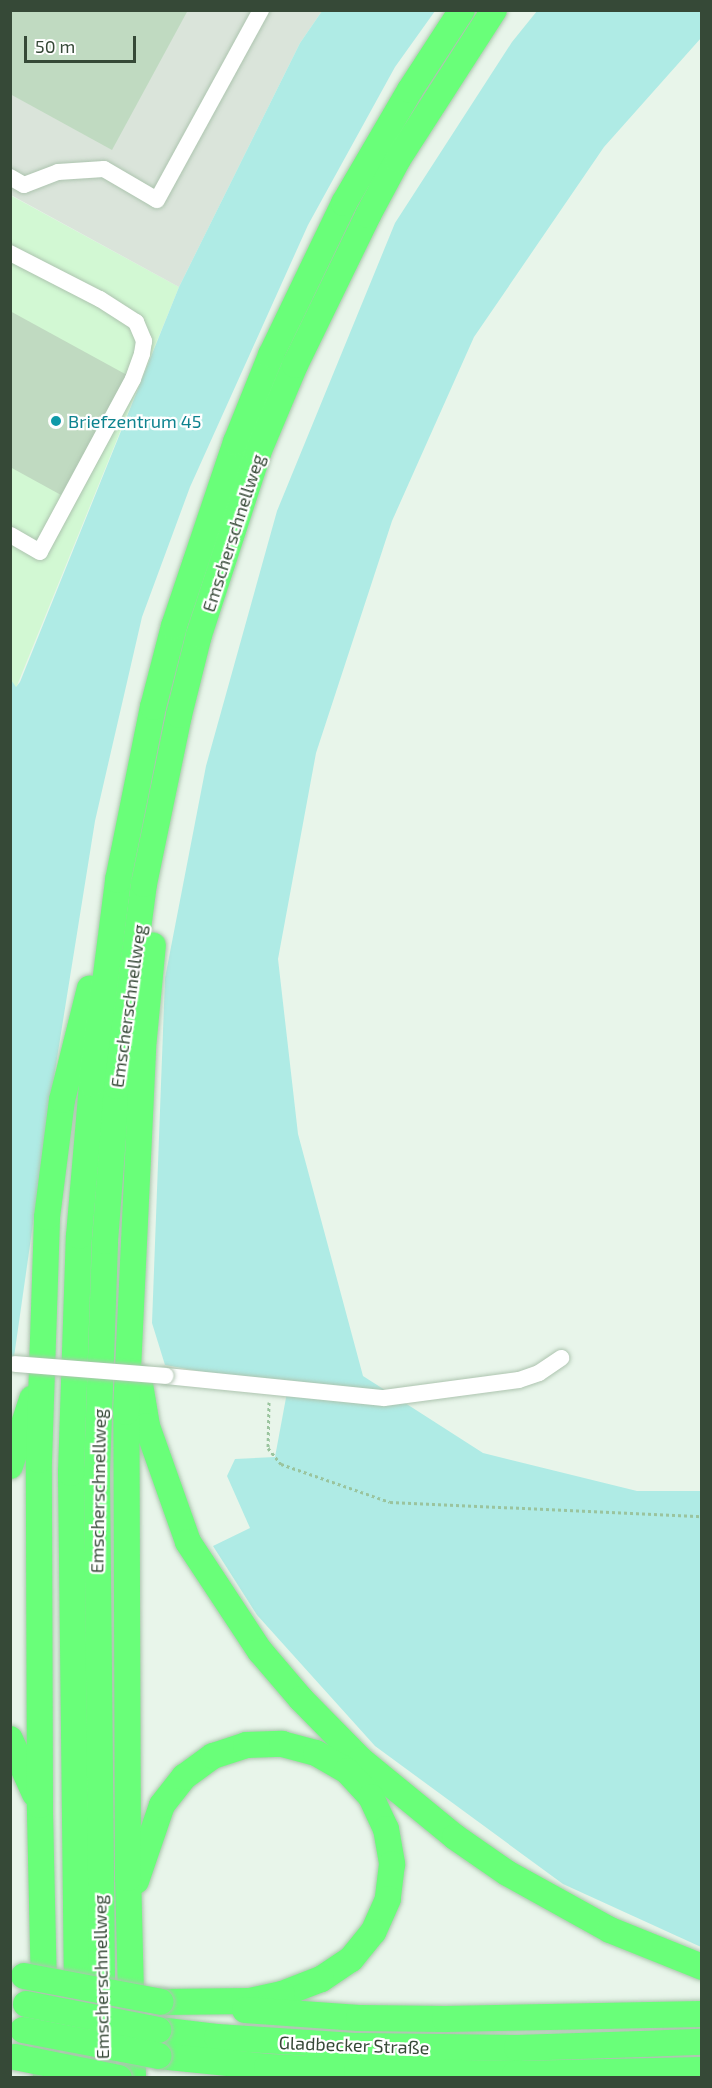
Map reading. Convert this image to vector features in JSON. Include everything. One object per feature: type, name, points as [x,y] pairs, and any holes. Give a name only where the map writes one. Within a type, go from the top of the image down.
[{"type":"highway","name":"Emscherschnellweg","points":[[78,2078],[71,1449],[79,1236],[92,1084],[118,880],[153,707],[174,626],[236,441],[271,355],[344,203],[405,99],[462,10]]},
{"type":"highway","name":"Emscherschnellweg","points":[[103,2078],[97,1472],[105,1240],[117,1086],[144,885],[179,715],[227,542],[258,453],[295,365],[339,272],[398,159],[494,10]]},
{"type":"highway","points":[[133,2078],[125,1574],[129,1322],[143,1047],[156,911],[176,768],[179,715]]},
{"type":"highway","points":[[46,2078],[40,1805],[39,1460],[47,1217],[62,1101],[118,880]]},
{"type":"highway","points":[[129,1322],[147,1426],[188,1542],[260,1651],[302,1699],[361,1760],[455,1837],[507,1873],[610,1930],[702,1966]]},
{"type":"highway","points":[[10,1466],[28,1417],[44,1346]]},
{"type":"highway","points":[[10,1739],[40,1805]]},
{"type":"highway","points":[[129,1917],[137,1875],[162,1805],[184,1777],[213,1756],[246,1745],[282,1744],[316,1753],[347,1771],[370,1797],[386,1829],[392,1864],[388,1899],[374,1932],[351,1959],[321,1979],[282,1994],[250,2001],[161,2002]]},
{"type":"highway","points":[[17,1975],[161,2002],[359,2018],[702,2014]]},
{"type":"highway","name":"Gladbecker Straße","points":[[18,2002],[159,2030],[248,2040],[358,2046],[517,2048],[702,2042]]},
{"type":"highway","name":"Gladbecker Straße","points":[[17,2028],[159,2055],[257,2066],[357,2071],[515,2074],[702,2070]]},
{"type":"highway","points":[[13,2057],[119,2078]]},
{"type":"lane","points":[[10,177],[24,185],[58,172],[104,169],[157,200],[261,10]]},
{"type":"lane","points":[[10,253],[100,299],[127,316],[136,322],[144,340],[142,354],[133,379],[40,552],[10,535]]},
{"type":"lane","points":[[13,1363],[384,1398],[519,1380],[539,1373],[561,1358]]},
{"type":"path","points":[[269,1386],[268,1448],[273,1456],[292,1469],[370,1496],[390,1502],[702,1516]]},
{"type":"shaded area","points":[[10,11],[322,11],[300,43],[179,287],[11,195]]},
{"type":"shaded area","points":[[322,11],[435,11],[395,67],[308,225],[190,487],[142,617],[95,821],[54,1077],[11,1378],[11,680],[16,687],[20,682],[179,287],[300,43]]},
{"type":"shaded area","points":[[537,11],[701,11],[701,38],[604,147],[474,337],[392,521],[316,753],[278,959],[298,1134],[363,1376],[483,1453],[637,1491],[701,1491],[701,1947],[563,1884],[375,1746],[257,1615],[213,1546],[250,1528],[227,1476],[235,1459],[275,1457],[288,1387],[165,1365],[152,1323],[165,978],[206,766],[277,511],[395,223],[512,42]]},
{"type":"shaded area","points":[[10,195],[179,287],[16,688],[10,680]]},
{"type":"building","points":[[10,10],[188,10],[112,150],[10,94]]},
{"type":"building","name":"Briefzentrum 45","points":[[10,311],[127,375],[61,495],[10,467]]},
{"type":"place","name":"Briefzentrum 45","points":[[56,421]]}]
